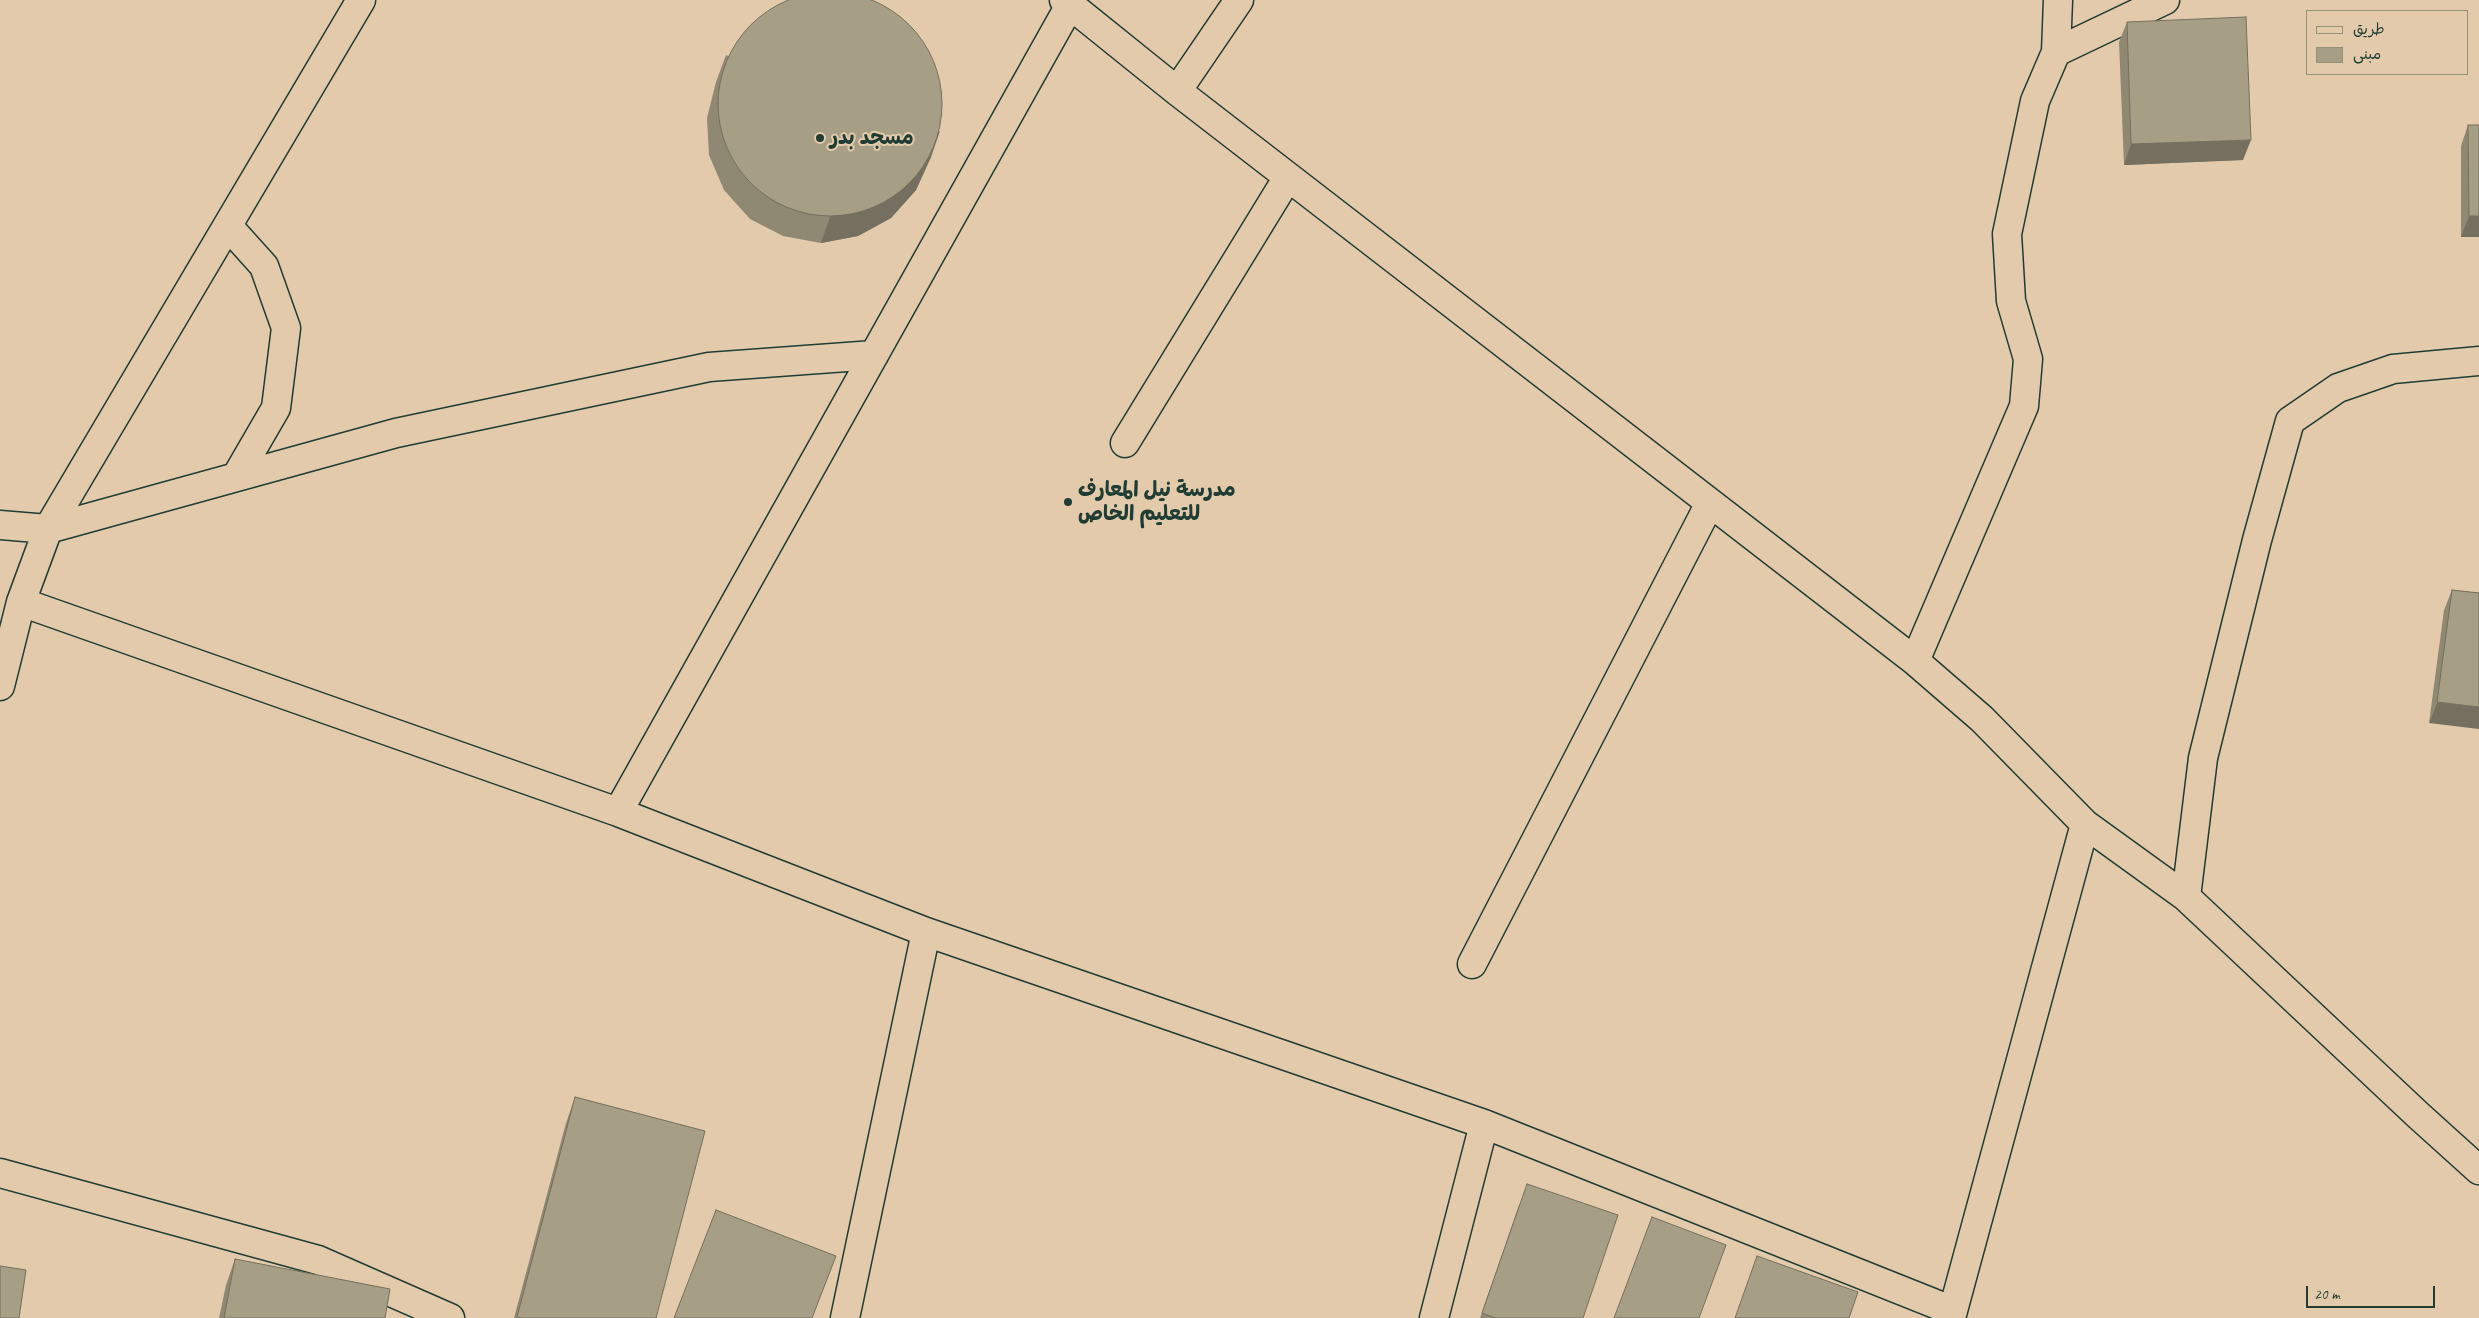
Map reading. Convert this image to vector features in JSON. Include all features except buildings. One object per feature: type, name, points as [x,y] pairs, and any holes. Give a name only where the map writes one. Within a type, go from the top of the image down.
[{"type":"street","points":[[0,686],[21,602],[48,529],[361,0]]},
{"type":"street","points":[[1176,92],[1239,0]]},
{"type":"street","points":[[1915,661],[2024,406],[2028,360],[2011,301],[2007,234],[2035,101],[2056,52],[2058,0]]},
{"type":"street","points":[[2056,52],[2165,0]]},
{"type":"street","points":[[618,812],[874,355],[1067,3],[1176,92],[1915,661],[1982,719],[2085,824],[2186,897],[2410,1108],[2479,1170]]},
{"type":"street","points":[[1125,443],[1288,178]]},
{"type":"street","points":[[228,226],[264,266],[286,328],[276,408],[236,478]]},
{"type":"street","points":[[0,525],[48,529],[396,433],[709,367],[874,355]]},
{"type":"street","points":[[2186,897],[2203,758],[2290,421],[2338,388],[2393,369],[2479,361]]},
{"type":"street","points":[[1472,964],[1710,503]]},
{"type":"street","points":[[21,602],[618,812],[926,932],[1484,1124],[1952,1315],[2085,824]]},
{"type":"street","points":[[845,1318],[926,932]]},
{"type":"street","points":[[1434,1318],[1484,1124]]},
{"type":"street","points":[[0,1173],[318,1260],[450,1318]]},
{"type":"place","name":"مسجد بدر","points":[[820,138]]},
{"type":"place","name":"مدرسة نيل المعارف للتعليم الخاص","points":[[1068,502]]}]
